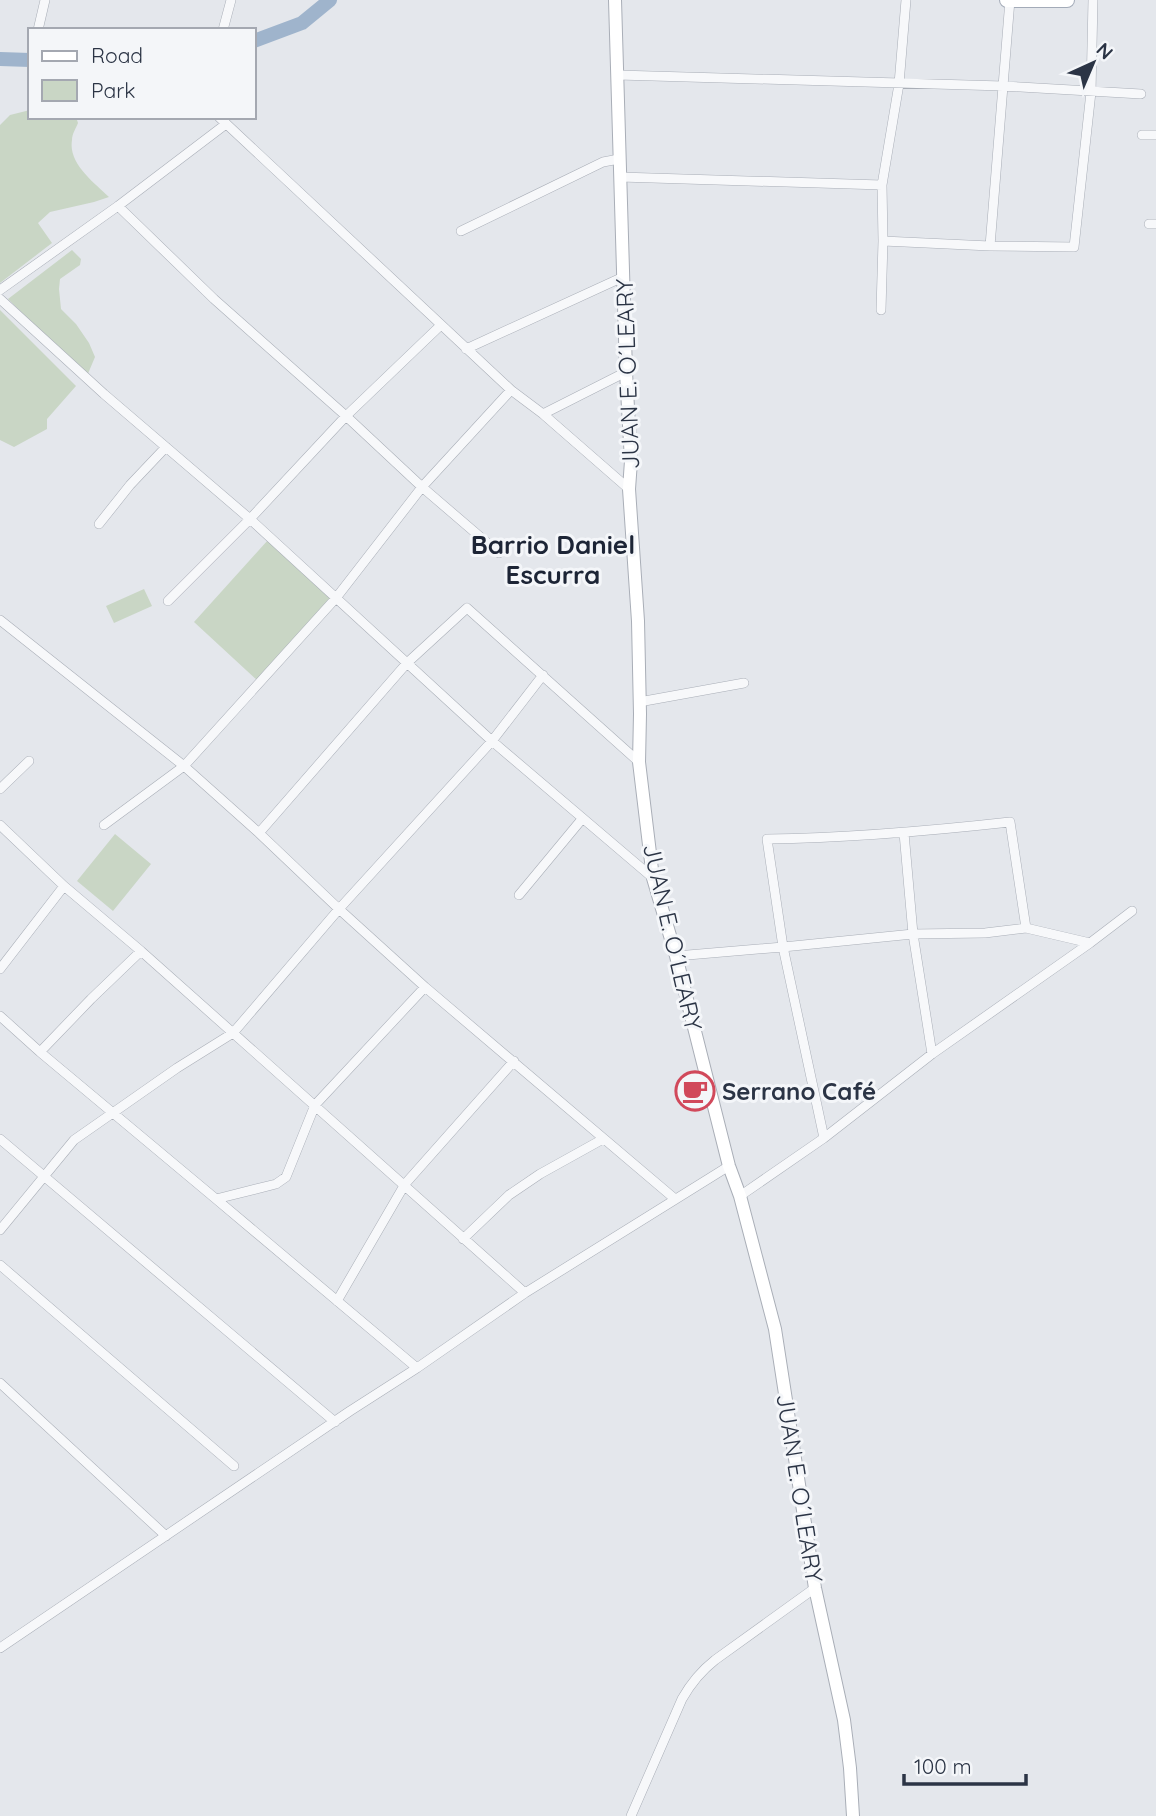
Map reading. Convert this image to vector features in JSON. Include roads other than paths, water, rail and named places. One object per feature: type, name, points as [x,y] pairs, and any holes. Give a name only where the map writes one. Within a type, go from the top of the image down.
[{"type":"main road","points":[[1009,0],[1067,0]]},
{"type":"street","points":[[38,28],[45,0]]},
{"type":"street","points":[[224,28],[231,0]]},
{"type":"street","name":"JUAN E. O´LEARY","points":[[615,0],[631,461],[629,489],[638,621],[639,762],[653,878],[775,1329],[815,1588],[844,1720],[853,1816]]},
{"type":"street","points":[[881,310],[882,185],[899,84],[906,0]]},
{"type":"street","points":[[990,246],[1009,0]]},
{"type":"street","points":[[883,241],[1074,247],[1091,92],[1093,0]]},
{"type":"street","points":[[618,75],[1003,86],[1141,94]]},
{"type":"street","points":[[0,290],[118,206],[223,121],[511,390],[543,414],[629,489]]},
{"type":"street","points":[[1142,135],[1156,135]]},
{"type":"street","points":[[461,231],[603,162],[619,159]]},
{"type":"street","points":[[620,177],[882,185]]},
{"type":"street","points":[[118,206],[214,299],[499,554]]},
{"type":"street","points":[[466,349],[623,277]]},
{"type":"street","points":[[0,299],[104,394],[250,519],[492,741],[653,878]]},
{"type":"street","points":[[168,601],[250,519],[346,416],[441,325]]},
{"type":"street","points":[[543,414],[626,372]]},
{"type":"street","points":[[104,825],[184,766],[336,598],[422,487],[511,390]]},
{"type":"street","points":[[99,524],[130,485],[166,447]]},
{"type":"street","points":[[259,833],[407,663],[467,608],[639,762]]},
{"type":"street","points":[[0,620],[184,766],[425,987],[675,1199]]},
{"type":"street","points":[[0,1230],[74,1140],[177,1068],[233,1033],[339,909],[492,741],[543,675]]},
{"type":"street","points":[[639,702],[744,683]]},
{"type":"street","points":[[0,789],[29,761]]},
{"type":"street","points":[[519,895],[582,819]]},
{"type":"street","points":[[824,1138],[783,947],[767,839],[904,833],[1010,822],[1026,928]]},
{"type":"street","points":[[0,825],[65,886],[405,1184],[525,1293]]},
{"type":"street","points":[[904,833],[913,934],[932,1054]]},
{"type":"street","points":[[0,969],[65,886]]},
{"type":"street","points":[[740,1196],[824,1138],[932,1054],[1132,911]]},
{"type":"street","points":[[676,956],[913,934],[985,933],[1026,928],[1090,943]]},
{"type":"street","points":[[40,1052],[141,951]]},
{"type":"street","points":[[216,1199],[276,1184],[286,1177],[315,1105],[425,987]]},
{"type":"street","points":[[0,1016],[417,1368]]},
{"type":"street","points":[[337,1301],[405,1184],[514,1061]]},
{"type":"street","points":[[0,1139],[335,1422]]},
{"type":"street","points":[[463,1239],[509,1195],[540,1174],[603,1139]]},
{"type":"street","points":[[0,1648],[525,1293],[729,1166]]},
{"type":"street","points":[[0,1265],[234,1466]]},
{"type":"street","points":[[0,1382],[166,1536]]},
{"type":"street","points":[[631,1816],[690,1685],[715,1660],[815,1588]]},
{"type":"waterway","points":[[256,40],[302,23],[330,0]]},
{"type":"waterway","points":[[0,59],[28,60]]},
{"type":"place","name":"Serrano Café","points":[[695,1091]]},
{"type":"district","name":"Barrio Daniel Escurra","points":[[553,559]]}]
